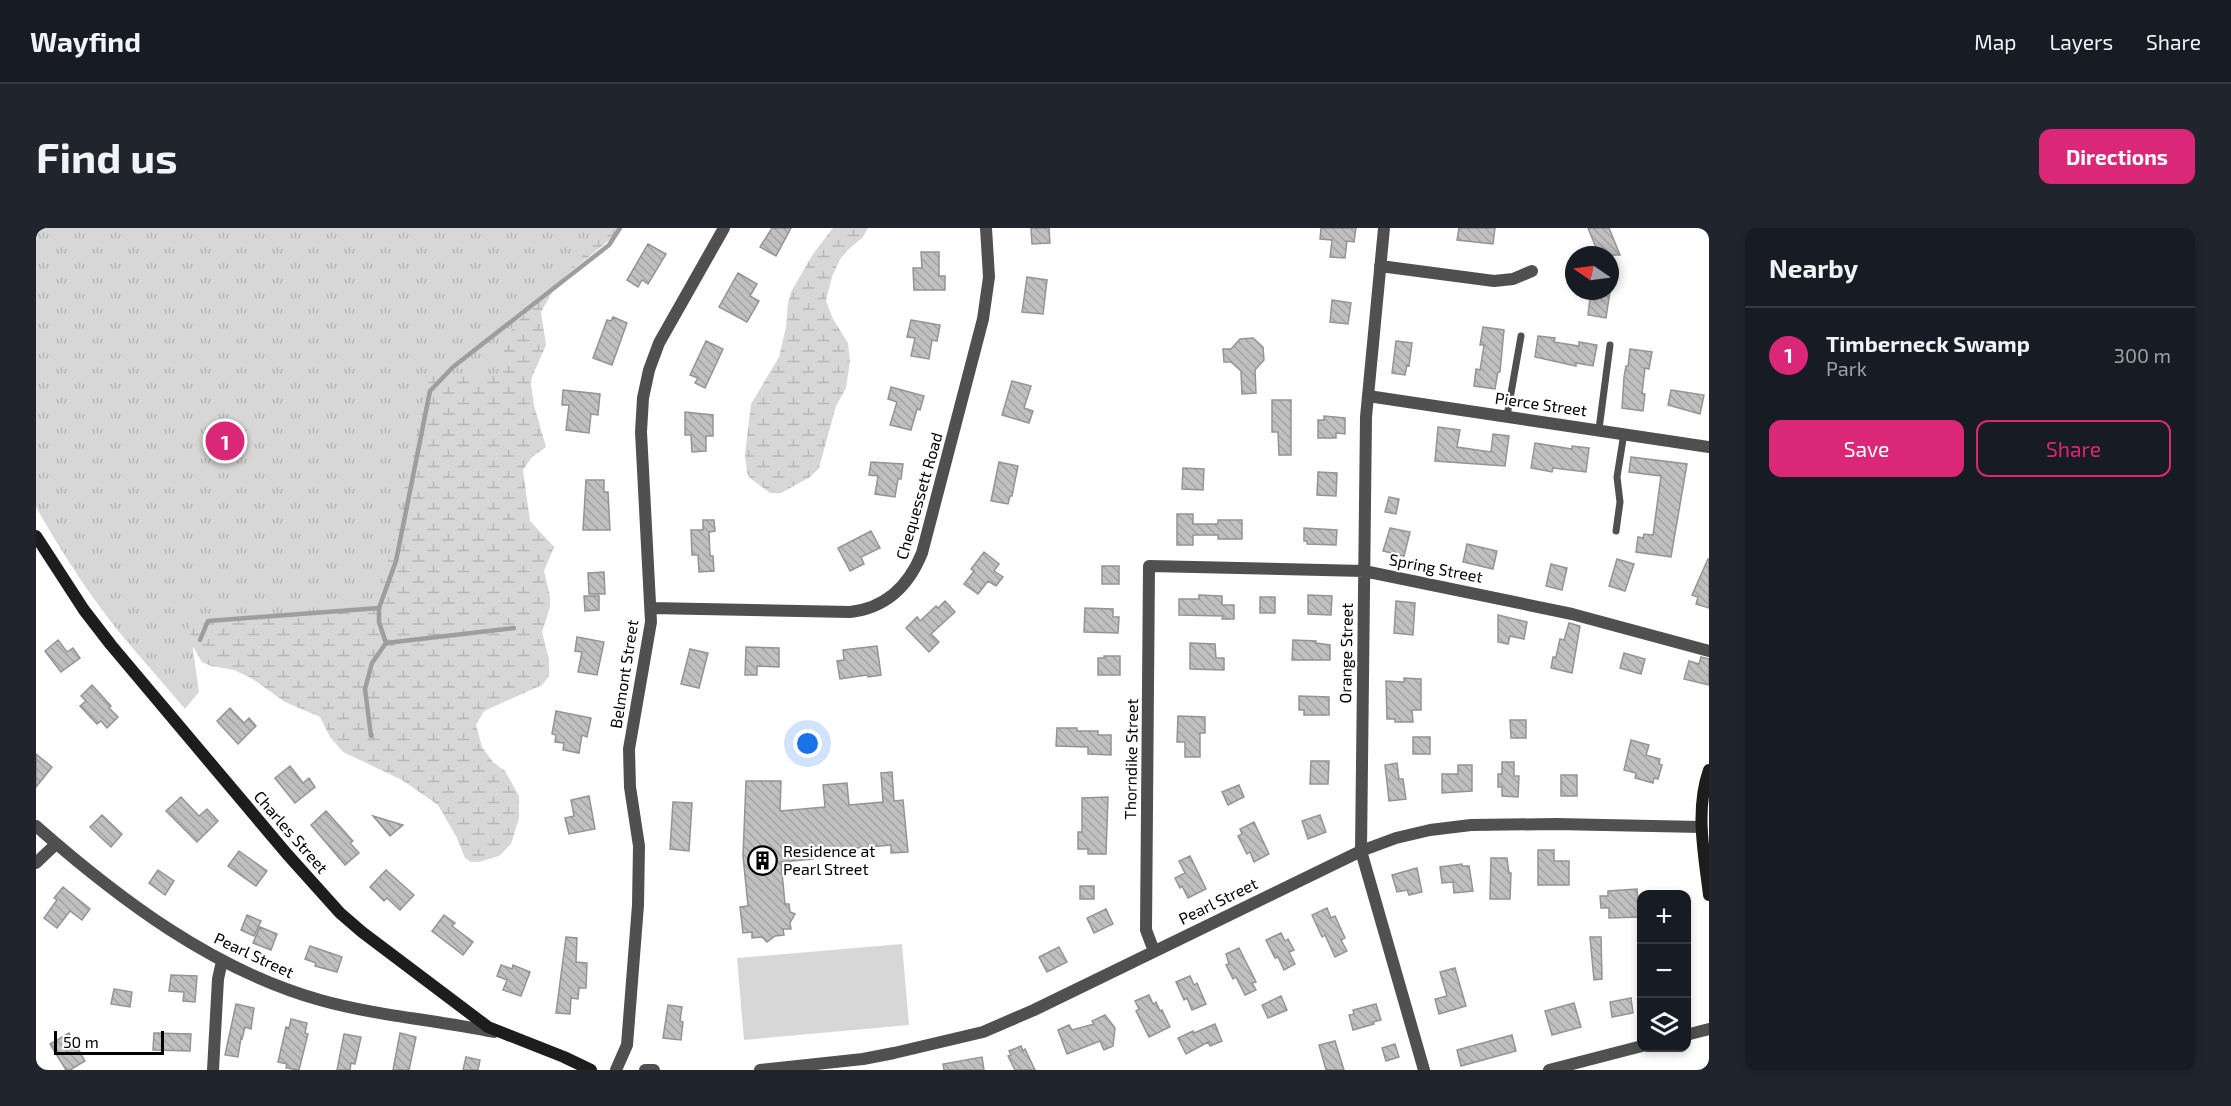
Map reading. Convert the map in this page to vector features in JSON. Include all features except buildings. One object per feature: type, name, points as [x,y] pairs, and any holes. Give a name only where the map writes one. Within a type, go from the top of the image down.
[{"type":"street","name":"Belmont Street","points":[[616,1070],[627,1045],[638,905],[639,846],[630,787],[629,749],[649,639],[651,608],[641,432],[646,383],[659,343],[724,228]]},
{"type":"street","name":"Chequessett Road","points":[[651,608],[850,612],[876,606],[903,587],[915,570],[922,553],[984,319],[989,277],[986,228]]},
{"type":"street","name":"Orange Street","points":[[1384,228],[1368,396],[1361,851],[1424,1070]]},
{"type":"street","points":[[1380,266],[1494,281],[1513,279],[1532,271]]},
{"type":"street","name":"Pierce Street","points":[[1368,396],[1709,447]]},
{"type":"street","name":"Charles Street","points":[[36,536],[79,602],[111,645],[340,913],[376,944],[480,1023],[496,1032],[558,1054],[591,1070]]},
{"type":"street","name":"Spring Street","points":[[1149,566],[1364,571],[1572,614],[1709,651]]},
{"type":"street","name":"Thorndike Street","points":[[1149,566],[1146,930],[1154,951]]},
{"type":"street","points":[[1709,770],[1702,799],[1701,827],[1709,895]]},
{"type":"street","name":"Pearl Street","points":[[760,1070],[863,1059],[983,1032],[1025,1014],[1361,851],[1411,834],[1462,826],[1556,824],[1701,827]]},
{"type":"street","name":"Pearl Street","points":[[36,826],[150,915],[222,961],[270,983],[323,1001],[374,1012],[496,1032]]},
{"type":"street","points":[[36,863],[57,844]]},
{"type":"street","points":[[213,1070],[218,979],[222,961]]},
{"type":"street","points":[[1691,1034],[1709,1029]]},
{"type":"street","points":[[1549,1070],[1637,1047]]},
{"type":"street","points":[[645,1070],[654,1070]]},
{"type":"lane","points":[[1507,416],[1521,336]]},
{"type":"lane","points":[[1599,429],[1610,345]]},
{"type":"lane","points":[[1616,531],[1620,502],[1617,477],[1624,433]]},
{"type":"green space","points":[[36,228],[620,228],[612,238],[563,278],[541,312],[546,345],[532,377],[531,385],[546,447],[532,457],[523,470],[530,521],[554,547],[544,571],[550,596],[550,607],[542,632],[549,659],[549,676],[542,685],[484,711],[476,725],[482,747],[493,762],[505,771],[519,796],[519,818],[511,844],[499,856],[479,862],[471,862],[465,858],[457,838],[438,805],[402,780],[343,752],[330,737],[320,717],[285,702],[251,678],[234,670],[202,662],[194,648],[189,645]]},
{"type":"green space","points":[[36,228],[610,228],[512,328],[503,354],[503,374],[450,376],[431,369],[382,589],[380,608],[189,622],[199,692],[185,709],[100,607],[36,507]]},
{"type":"green space","points":[[833,228],[868,228],[863,237],[840,259],[832,277],[826,301],[833,319],[848,343],[850,361],[846,388],[836,406],[819,468],[810,477],[781,493],[770,493],[750,478],[747,473],[745,454],[751,404],[779,357],[791,292],[813,254]]},
{"type":"green space","points":[[902,944],[909,1025],[744,1040],[737,958]]},
{"type":"waterway","points":[[200,640],[208,621],[379,608],[396,561],[430,391],[453,367],[609,245],[620,228]]},
{"type":"waterway","points":[[379,608],[379,622],[386,643],[514,628]]},
{"type":"waterway","points":[[371,736],[365,689],[372,663],[386,643]]},
{"type":"place","name":"Timberneck Swamp","points":[[225,441]]},
{"type":"place","name":"Residence at Pearl Street","points":[[762,860]]}]
